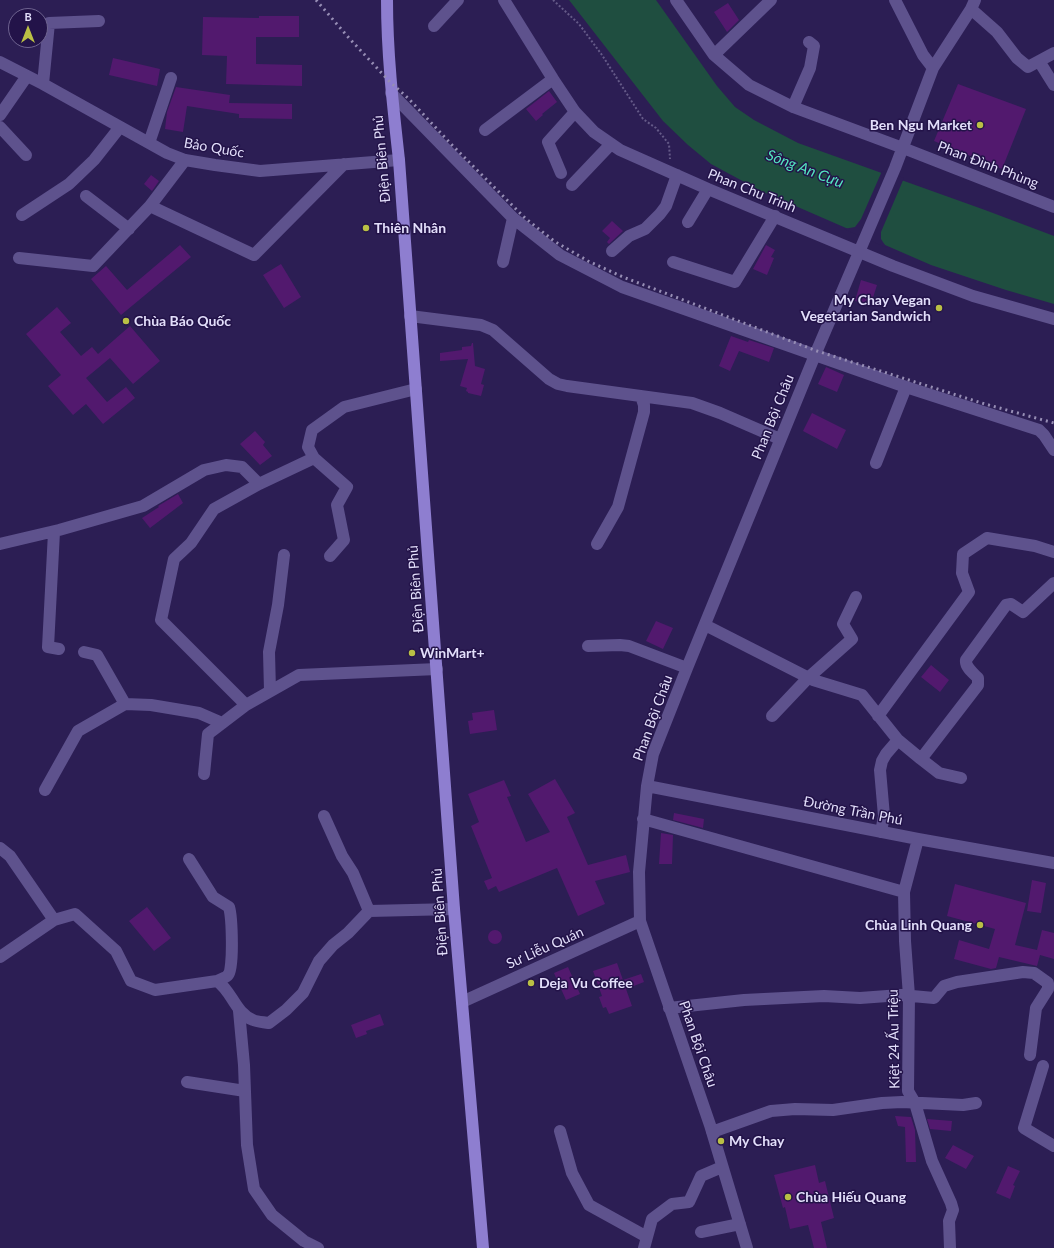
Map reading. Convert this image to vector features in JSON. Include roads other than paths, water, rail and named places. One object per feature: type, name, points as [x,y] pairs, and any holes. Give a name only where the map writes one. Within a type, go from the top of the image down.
[{"type":"main road","name":"Điện Biên Phủ","points":[[387,0],[387,38],[391,93],[399,160],[454,909],[483,1248]]},
{"type":"street","points":[[434,26],[458,0]]},
{"type":"street","name":"Phan Chu Trinh","points":[[504,0],[575,112],[594,132],[620,150],[708,189],[893,266],[973,296],[1054,319]]},
{"type":"street","name":"Phan Đình Phùng","points":[[676,0],[714,55],[749,85],[793,107],[1054,207]]},
{"type":"street","points":[[714,55],[771,0]]},
{"type":"street","points":[[895,0],[923,55],[933,68]]},
{"type":"street","points":[[903,148],[933,68],[973,5],[997,32],[1017,58],[1028,67],[1054,53]]},
{"type":"street","points":[[44,84],[50,23],[99,21]]},
{"type":"street","points":[[793,107],[810,68],[814,46],[809,42]]},
{"type":"street","points":[[1039,61],[1054,85]]},
{"type":"street","name":"Bảo Quốc","points":[[0,62],[44,84],[167,153],[185,160],[260,170],[399,160]]},
{"type":"street","points":[[0,115],[26,76]]},
{"type":"street","points":[[149,143],[171,78]]},
{"type":"street","points":[[485,130],[553,79]]},
{"type":"street","points":[[391,93],[513,218],[560,255],[622,287],[906,387],[1039,430],[1054,450]]},
{"type":"street","points":[[561,173],[548,142],[575,112]]},
{"type":"street","points":[[0,127],[26,155]]},
{"type":"street","points":[[22,215],[69,184],[94,160],[120,127]]},
{"type":"street","points":[[572,185],[611,144]]},
{"type":"street","name":"Phan Bội Châu","points":[[747,1248],[712,1132],[640,921],[639,872],[647,786],[653,754],[687,668],[815,354],[903,148]]},
{"type":"street","points":[[19,258],[93,266],[150,206],[185,160]]},
{"type":"street","points":[[150,206],[254,255],[344,164]]},
{"type":"street","points":[[612,251],[629,236],[645,229],[657,218],[666,206],[674,174]]},
{"type":"street","points":[[688,222],[708,189]]},
{"type":"street","points":[[86,196],[129,229]]},
{"type":"street","points":[[673,262],[735,282],[775,216]]},
{"type":"street","points":[[503,262],[513,218]]},
{"type":"street","points":[[410,316],[481,324],[488,327],[558,384],[672,400],[702,406],[780,440]]},
{"type":"street","points":[[876,464],[906,387]]},
{"type":"street","points":[[330,556],[344,540],[337,505],[347,487],[314,458],[308,447],[312,430],[344,408],[416,390]]},
{"type":"street","points":[[597,544],[618,507],[644,412],[644,405],[641,396]]},
{"type":"street","points":[[246,705],[161,620],[174,559],[191,543],[214,509],[259,484],[314,458]]},
{"type":"street","points":[[0,544],[54,532],[144,506],[204,470],[226,465],[242,467],[259,484]]},
{"type":"street","points":[[54,532],[48,648],[59,648]]},
{"type":"street","points":[[878,716],[969,592],[962,573],[963,554],[987,538],[1035,546],[1054,552]]},
{"type":"street","points":[[270,691],[268,652],[278,605],[284,555]]},
{"type":"street","points":[[921,759],[978,685],[978,678],[967,666],[966,660],[1006,605],[1011,604],[1023,612],[1054,583]]},
{"type":"street","points":[[772,716],[808,678],[852,639],[843,624],[856,598]]},
{"type":"street","points":[[705,625],[808,678],[862,695],[898,740],[938,773],[962,778]]},
{"type":"street","points":[[588,646],[629,646],[687,668]]},
{"type":"street","points":[[84,652],[97,654],[125,704]]},
{"type":"street","points":[[204,774],[208,734],[246,705],[299,675],[437,669]]},
{"type":"street","points":[[46,790],[78,731],[125,704],[151,705],[198,713],[222,723]]},
{"type":"street","points":[[881,832],[884,816],[880,770],[882,761],[886,754],[898,740]]},
{"type":"street","name":"Đường Trần Phú","points":[[647,786],[881,832],[1054,863]]},
{"type":"street","points":[[324,816],[342,856],[353,874],[369,911]]},
{"type":"street","points":[[643,819],[904,892]]},
{"type":"street","name":"Kiệt 24 Ấu Triệu","points":[[918,839],[904,892],[905,941],[909,996],[908,1091],[915,1103],[932,1161],[953,1210],[949,1221],[950,1248]]},
{"type":"street","points":[[0,848],[10,856],[54,920]]},
{"type":"street","points":[[0,957],[54,920],[75,914],[116,951],[131,981],[155,990],[217,981],[228,976],[232,962],[231,915],[229,907],[213,897],[189,859]]},
{"type":"street","points":[[217,981],[224,986],[239,1011],[253,1020],[269,1022],[286,1010],[303,993],[319,961],[333,945],[348,933],[369,911],[454,909]]},
{"type":"street","name":"Sư Liễu Quán","points":[[462,1002],[640,921]]},
{"type":"street","points":[[669,1008],[744,1000],[824,996],[860,998],[901,995],[934,998],[944,986],[957,982],[1023,972],[1034,973],[1048,983],[1048,989],[1036,1008],[1030,1055]]},
{"type":"street","points":[[239,1011],[247,1144],[254,1189],[272,1215],[304,1241],[318,1248]]},
{"type":"street","points":[[1044,1066],[1024,1128],[1054,1146]]},
{"type":"street","points":[[187,1082],[245,1091]]},
{"type":"street","points":[[712,1132],[771,1111],[795,1109],[833,1110],[882,1103],[963,1105],[976,1103]]},
{"type":"street","points":[[560,1131],[572,1174],[589,1205],[646,1242],[652,1219],[672,1204],[689,1202],[701,1176],[722,1167]]},
{"type":"street","points":[[701,1232],[740,1224]]},
{"type":"water","name":"Sông An Cựu","points":[[569,0],[656,0],[717,86],[735,107],[754,120],[798,143],[1054,236],[1054,304],[931,265],[761,191],[711,164],[663,121]]},
{"type":"railway","points":[[316,0],[390,82],[409,99],[452,145],[525,218],[554,241],[588,261],[623,277],[817,351],[985,404],[1054,423]]},
{"type":"place","name":"Ben Ngu Market","points":[[980,125]]},
{"type":"place","name":"Thiên Nhân","points":[[366,228]]},
{"type":"place","name":"My Chay Vegan Vegetarian Sandwich","points":[[939,308]]},
{"type":"place","name":"Chùa Báo Quốc","points":[[126,321]]},
{"type":"place","name":"WinMart+","points":[[412,653]]},
{"type":"place","name":"Chùa Linh Quang","points":[[980,925]]},
{"type":"place","name":"Deja Vu Coffee","points":[[531,983]]},
{"type":"place","name":"My Chay","points":[[721,1141]]},
{"type":"place","name":"Chùa Hiếu Quang","points":[[788,1197]]}]
